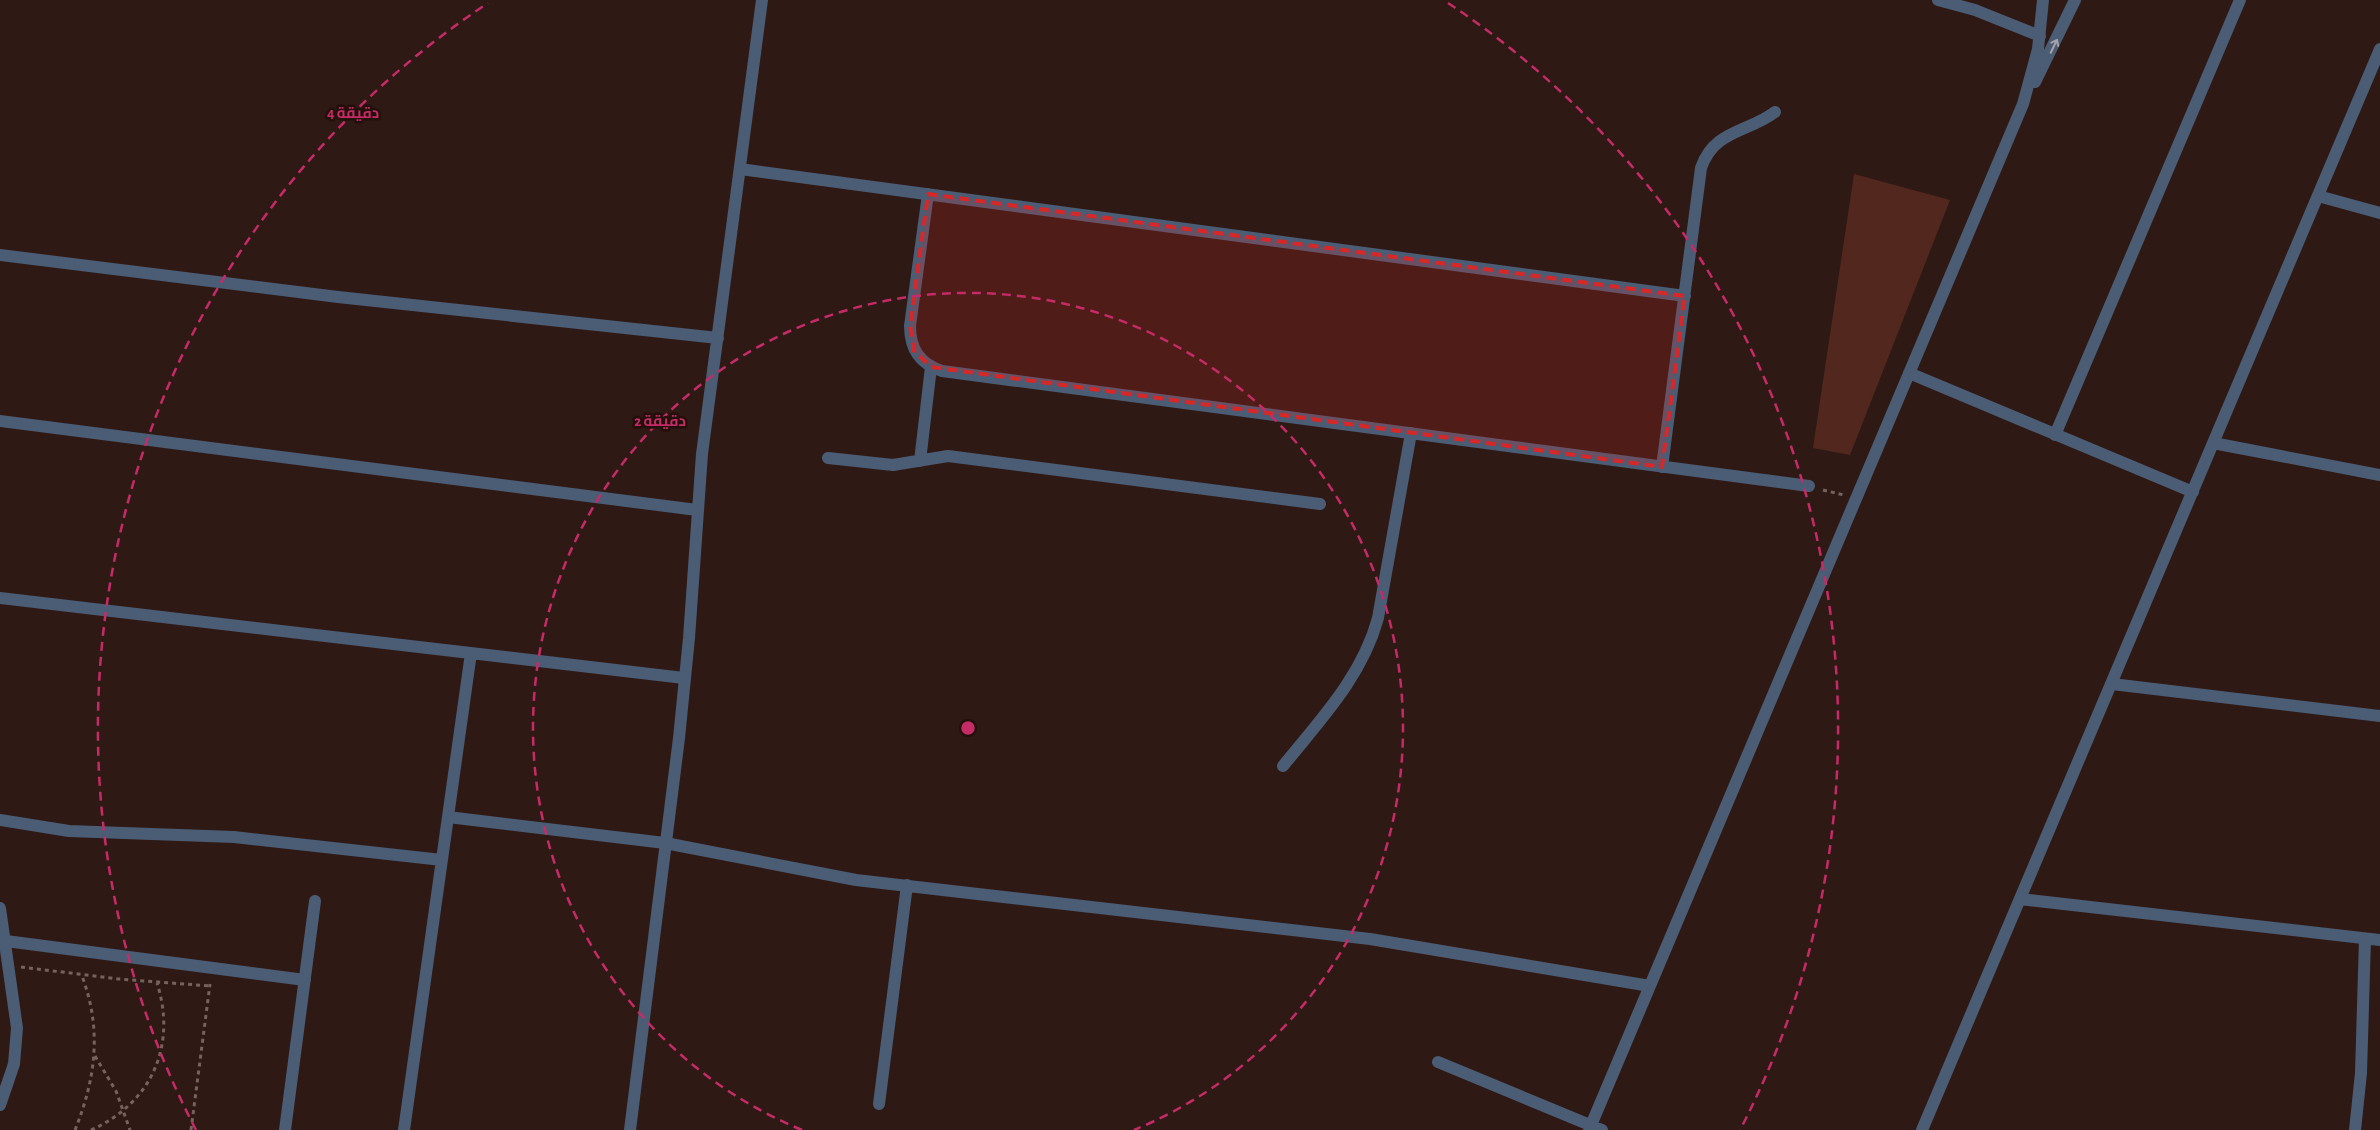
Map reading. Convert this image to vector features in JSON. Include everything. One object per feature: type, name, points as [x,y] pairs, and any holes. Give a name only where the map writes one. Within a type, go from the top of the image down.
[{"type":"street","points":[[630,1130],[689,638],[697,510],[709,398],[762,0]]},
{"type":"street","points":[[1941,0],[1975,10],[2040,36]]},
{"type":"street","points":[[2023,104],[2040,36],[2043,0]]},
{"type":"street","points":[[1438,1062],[1594,1128],[1650,986],[2023,104],[2057,42],[2075,0]]},
{"type":"street","points":[[2055,435],[2240,0]]},
{"type":"street","points":[[1922,1130],[2380,49]]},
{"type":"street","points":[[1662,467],[1704,159],[1709,150],[1724,137],[1755,125],[1775,112]]},
{"type":"street","points":[[740,169],[1684,296]]},
{"type":"street","points":[[928,194],[910,326],[910,339],[914,351],[931,367],[951,372],[1809,486]]},
{"type":"street","points":[[2318,196],[2380,213]]},
{"type":"street","points":[[0,255],[357,299],[718,338]]},
{"type":"street","points":[[920,461],[931,367]]},
{"type":"street","points":[[1909,373],[2193,492]]},
{"type":"street","points":[[0,421],[697,510]]},
{"type":"street","points":[[1283,766],[1348,685],[1368,646],[1378,618],[1411,433]]},
{"type":"street","points":[[2213,443],[2380,475]]},
{"type":"street","points":[[828,458],[884,464],[948,456],[1320,504]]},
{"type":"street","points":[[0,598],[684,678]]},
{"type":"street","points":[[404,1130],[471,653]]},
{"type":"street","points":[[2112,684],[2380,716]]},
{"type":"street","points":[[448,817],[665,843],[856,880],[1370,940],[1650,986]]},
{"type":"street","points":[[0,820],[69,831],[234,837],[442,860]]},
{"type":"street","points":[[879,1104],[907,885]]},
{"type":"street","points":[[2020,899],[2380,940]]},
{"type":"street","points":[[285,1130],[315,901]]},
{"type":"street","points":[[0,908],[17,1028],[16,1048],[10,1080],[0,1105]]},
{"type":"street","points":[[2355,1130],[2361,1073],[2364,938]]},
{"type":"street","points":[[6,941],[305,980]]},
{"type":"path","points":[[1809,486],[1856,498]]},
{"type":"path","points":[[9,965],[82,975],[210,986]]},
{"type":"path","points":[[191,1130],[212,968]]},
{"type":"path","points":[[75,1130],[88,1094],[95,1056],[94,1015],[82,975]]},
{"type":"path","points":[[91,1130],[124,1110],[146,1086],[159,1059],[164,1014],[157,982]]},
{"type":"path","points":[[95,1056],[124,1110],[130,1130]]},
{"type":"highlighted area","points":[[928,194],[1685,296],[1662,467],[931,367],[914,351],[910,326]]},
{"type":"shaded area","points":[[1854,174],[1950,200],[1850,455],[1813,448]]}]
